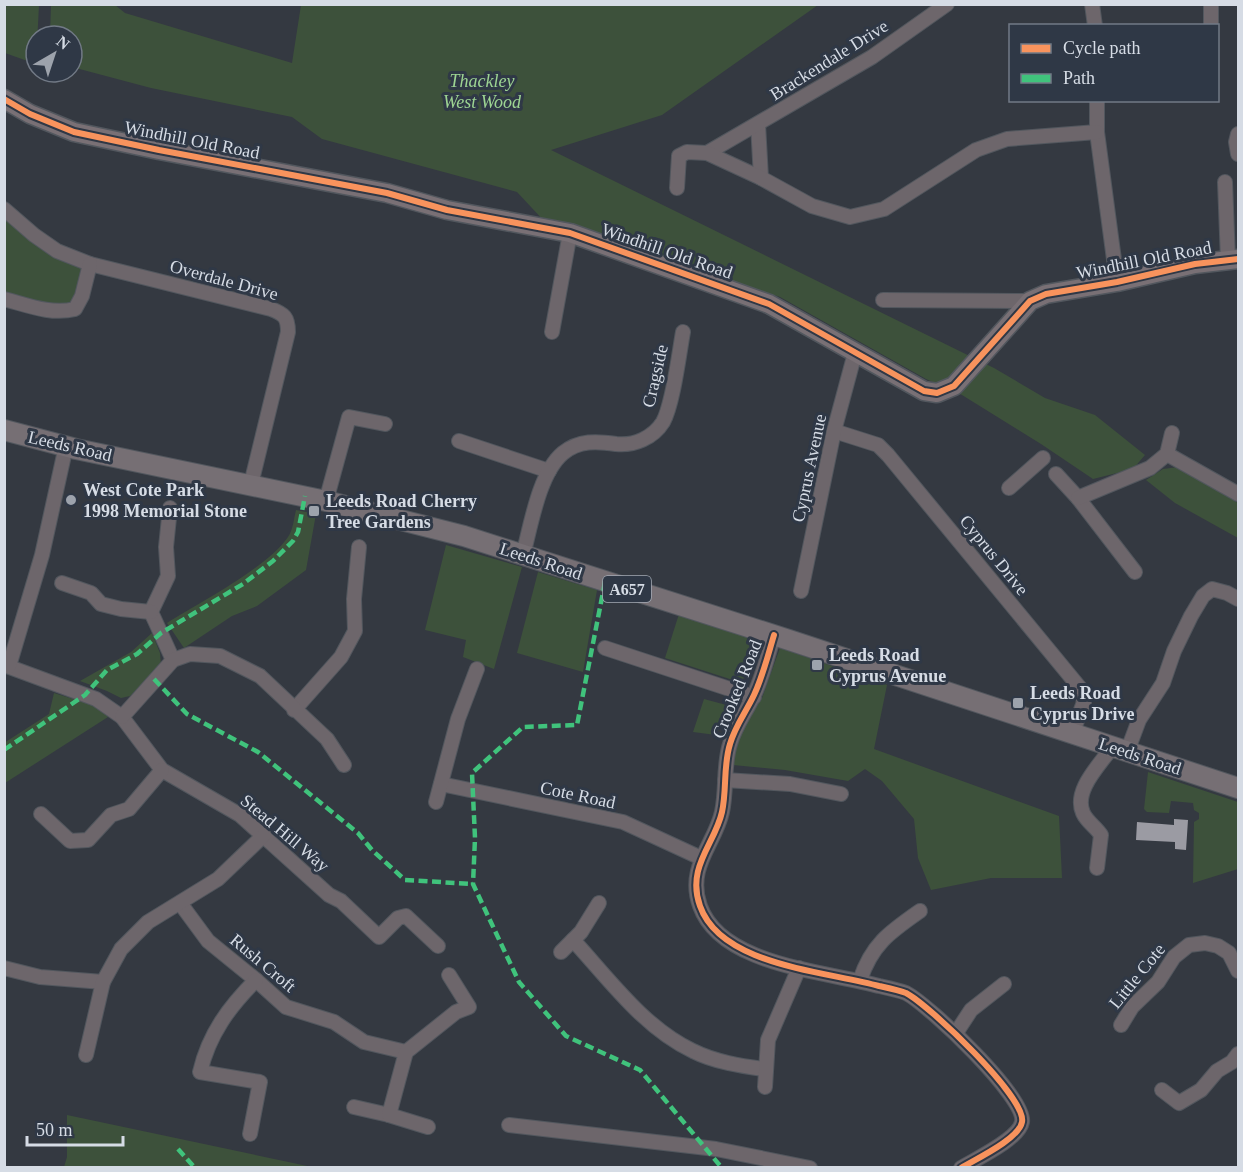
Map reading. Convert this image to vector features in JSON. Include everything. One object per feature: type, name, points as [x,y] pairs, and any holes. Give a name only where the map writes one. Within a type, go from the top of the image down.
[{"type":"main road","name":"Leeds Road","points":[[4,430],[66,446],[326,501],[465,536],[1239,788]]},
{"type":"street","name":"Brackendale Drive","points":[[707,153],[872,57],[946,4]]},
{"type":"street","points":[[1092,4],[1095,24]]},
{"type":"street","points":[[1211,4],[1211,24]]},
{"type":"street","name":"Windhill Old Road","points":[[4,99],[30,114],[74,132],[387,193],[447,210],[570,233],[769,304],[924,391],[937,393],[954,386],[1030,301],[1046,294],[1117,282],[1195,264],[1233,260]]},
{"type":"street","points":[[1096,102],[1097,132],[1117,282]]},
{"type":"street","points":[[758,124],[761,178]]},
{"type":"street","points":[[677,188],[679,156],[687,152],[707,153],[761,178],[812,206],[850,217],[884,208],[976,150],[1007,139],[1097,132]]},
{"type":"street","points":[[1239,134],[1236,142],[1239,153]]},
{"type":"street","points":[[1225,182],[1233,260]]},
{"type":"street","points":[[4,209],[57,251],[90,264],[82,296],[75,309],[45,310],[4,299]]},
{"type":"street","points":[[552,332],[570,233]]},
{"type":"street","name":"Overdale Drive","points":[[90,264],[283,313],[288,320],[288,332],[251,484]]},
{"type":"street","points":[[883,300],[1030,301]]},
{"type":"street","name":"Cragside","points":[[523,555],[543,485],[549,471],[562,453],[575,445],[591,441],[625,445],[639,442],[651,435],[663,423],[668,409],[683,332]]},
{"type":"street","name":"Cyprus Avenue","points":[[801,591],[834,431],[855,353]]},
{"type":"street","points":[[326,501],[349,417],[386,424]]},
{"type":"street","name":"Cyprus Drive","points":[[834,431],[878,445],[888,455],[1080,688],[1084,702],[1072,734]]},
{"type":"street","points":[[1078,498],[1150,468],[1167,454],[1172,434]]},
{"type":"street","points":[[459,441],[549,471]]},
{"type":"street","points":[[7,665],[42,555],[66,446]]},
{"type":"street","points":[[1167,454],[1239,494]]},
{"type":"street","points":[[1009,488],[1043,458]]},
{"type":"street","points":[[1056,474],[1078,498],[1135,572]]},
{"type":"street","points":[[170,508],[166,547],[168,576],[151,612],[173,660]]},
{"type":"street","points":[[294,710],[341,657],[355,631],[354,599],[359,547]]},
{"type":"street","points":[[62,583],[91,593],[101,604],[151,612]]},
{"type":"street","points":[[1097,868],[1101,835],[1082,812],[1081,799],[1084,787],[1120,750],[1163,683],[1174,651],[1203,596],[1212,589],[1239,599]]},
{"type":"street","name":"Crooked Road","points":[[774,635],[754,697],[735,729],[726,762],[722,812],[701,858],[696,880],[698,900],[704,917],[715,931],[736,946],[799,968],[860,980],[906,993],[956,1033],[1008,1091],[1018,1104],[1022,1117],[1020,1129],[1010,1139],[961,1167]]},
{"type":"street","points":[[605,648],[754,697]]},
{"type":"street","points":[[122,717],[173,660],[190,654],[220,656],[260,676],[327,739],[344,765]]},
{"type":"street","name":"Stead Hill Way","points":[[7,665],[96,699],[122,717],[162,770],[240,815],[379,937],[398,918],[406,916],[438,946]]},
{"type":"street","points":[[436,802],[458,719],[477,669]]},
{"type":"street","points":[[41,814],[70,841],[88,840],[111,815],[129,809],[162,770]]},
{"type":"street","points":[[724,780],[790,784],[841,794]]},
{"type":"street","name":"Cote Road","points":[[441,783],[623,822],[701,858]]},
{"type":"street","points":[[86,1055],[103,982],[121,949],[148,922],[218,879],[264,835]]},
{"type":"street","name":"Rush Croft","points":[[180,903],[208,941],[286,1007],[334,1022],[364,1042],[406,1052]]},
{"type":"street","points":[[561,952],[590,921],[599,903]]},
{"type":"street","points":[[860,980],[865,964],[880,941],[920,911]]},
{"type":"street","points":[[573,940],[620,991],[666,1035],[712,1059],[764,1069]]},
{"type":"street","name":"Little Cote","points":[[1120,1025],[1132,1007],[1158,982],[1174,957],[1189,945],[1205,943],[1234,950],[1239,971]]},
{"type":"street","points":[[4,968],[40,977],[103,982]]},
{"type":"street","points":[[765,1087],[764,1069],[770,1032],[799,968]]},
{"type":"street","points":[[389,1115],[406,1052],[456,1012],[469,1007],[449,975]]},
{"type":"street","points":[[249,1134],[260,1082],[200,1072],[205,1050],[233,1003],[256,980]]},
{"type":"street","points":[[956,1033],[971,1010],[1004,984]]},
{"type":"street","points":[[1120,998],[1132,1007]]},
{"type":"street","points":[[1162,1090],[1179,1103],[1201,1090],[1217,1071],[1232,1062],[1239,1054]]},
{"type":"street","points":[[354,1107],[428,1127]]},
{"type":"street","points":[[509,1125],[716,1149],[810,1167]]},
{"type":"green space","points":[[4,5],[39,5],[38,24],[24,24],[24,60],[5,53]]},
{"type":"green space","name":"Thackley West Wood","points":[[51,5],[115,5],[125,13],[292,63],[301,5],[818,5],[662,115],[551,150],[994,368],[1045,398],[1095,415],[1145,455],[1133,469],[1093,479],[962,395],[926,379],[780,297],[545,222],[517,192],[322,139],[292,117],[151,88],[84,70],[84,24],[50,24]]},
{"type":"green space","points":[[4,209],[34,235],[90,264],[75,309],[5,299]]},
{"type":"green space","points":[[1178,467],[1238,503],[1238,538],[1175,503],[1146,480],[1163,469]]},
{"type":"green space","points":[[296,510],[316,514],[306,570],[257,606],[232,616],[184,648],[167,623],[232,584],[265,560],[288,537]]},
{"type":"green space","points":[[446,545],[522,567],[494,669],[463,657],[466,640],[425,630]]},
{"type":"green space","points":[[538,572],[597,590],[583,672],[517,653]]},
{"type":"green space","points":[[679,614],[747,637],[752,651],[742,683],[665,658]]},
{"type":"green space","points":[[152,633],[160,653],[161,665],[130,696],[121,698],[80,681],[131,652]]},
{"type":"green space","points":[[780,648],[887,685],[874,749],[1059,816],[1062,878],[991,878],[931,890],[918,858],[914,819],[882,781],[865,769],[848,781],[785,770],[733,765],[735,737],[762,698]]},
{"type":"green space","points":[[54,693],[99,707],[108,717],[5,783],[4,743],[49,714]]},
{"type":"green space","points":[[704,699],[730,706],[716,735],[693,732]]},
{"type":"green space","points":[[1148,772],[1238,802],[1238,869],[1193,883],[1194,822],[1199,819],[1199,813],[1194,810],[1193,803],[1171,801],[1169,813],[1147,812],[1144,809]]},
{"type":"green space","points":[[67,1115],[312,1167],[64,1167],[67,1157]]},
{"type":"building","points":[[1174,819],[1188,820],[1186,850],[1175,849],[1175,842],[1136,840],[1137,822],[1174,825]]},
{"type":"marked path","points":[[4,750],[85,695],[107,670],[137,654],[161,633],[243,584],[273,561],[293,541],[298,532],[305,496]]},
{"type":"marked path","points":[[605,582],[577,725],[523,727],[472,773],[475,838],[473,884],[519,982],[566,1036],[640,1070],[722,1168]]},
{"type":"marked path","points":[[154,679],[187,714],[258,752],[358,833],[372,850],[405,880],[473,884]]},
{"type":"marked path","points":[[178,1149],[195,1168]]},
{"type":"cycle path","points":[[4,99],[30,114],[74,132],[387,193],[447,210],[570,233],[769,304],[924,391],[937,393],[954,386],[1030,301],[1046,294],[1117,282],[1195,264],[1238,259]]},
{"type":"cycle path","points":[[774,635],[757,688],[730,744],[726,761],[722,812],[699,868],[697,892],[700,906],[712,926],[729,942],[752,954],[805,970],[906,993],[935,1015],[974,1053],[1009,1093],[1019,1110],[1022,1122],[1005,1142],[961,1168]]},
{"type":"place","name":"West Cote Park 1998 Memorial Stone","points":[[71,500]]},
{"type":"place","name":"Leeds Road Cherry Tree Gardens","points":[[314,511]]},
{"type":"place","name":"Leeds Road Cyprus Avenue","points":[[817,665]]},
{"type":"place","name":"Leeds Road Cyprus Drive","points":[[1018,703]]}]
